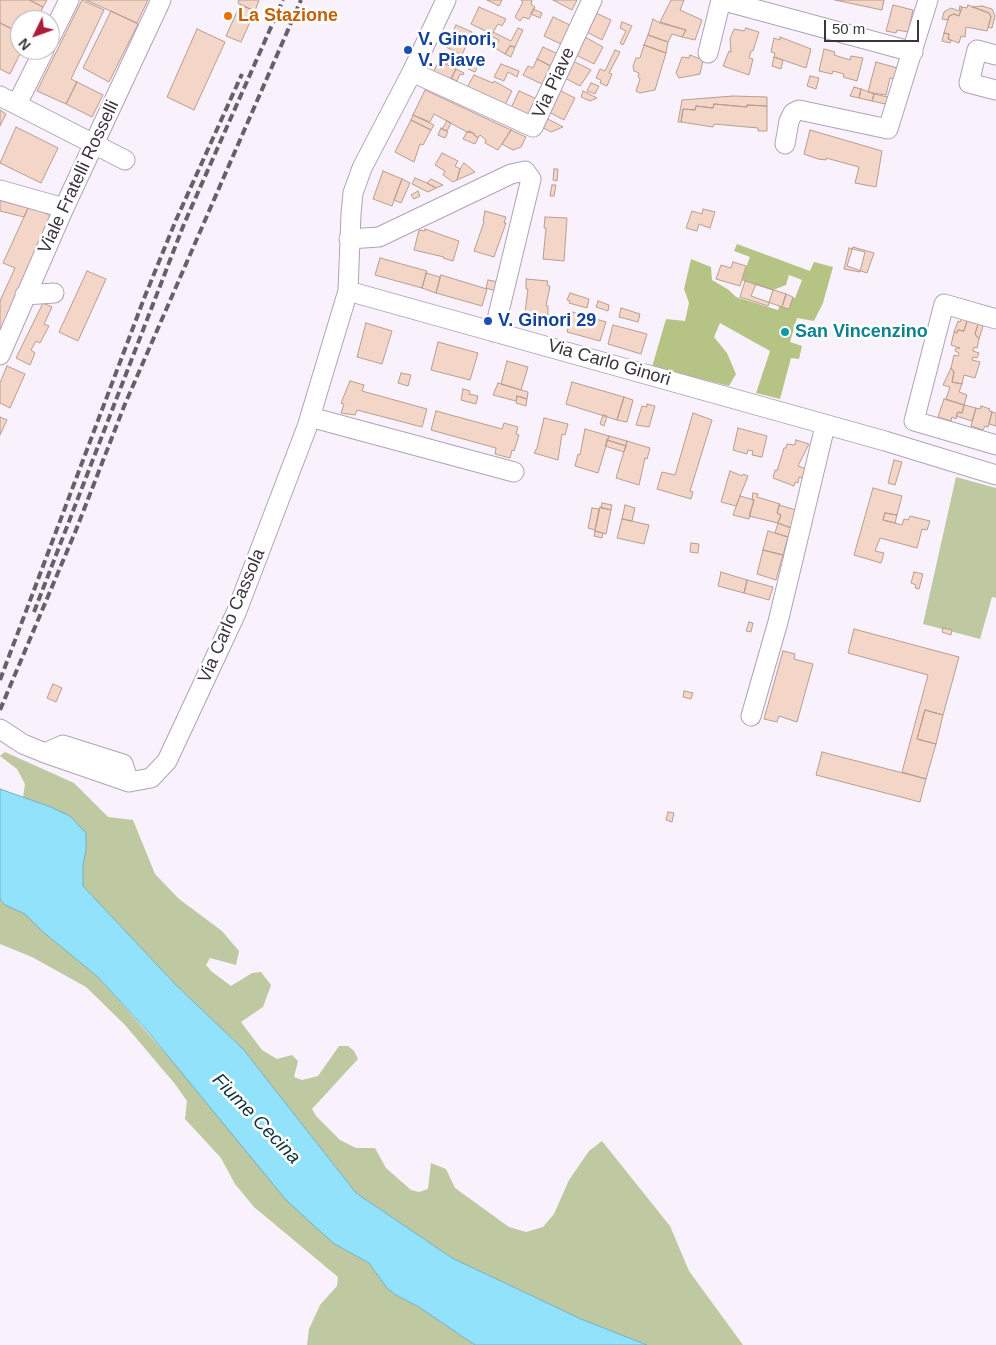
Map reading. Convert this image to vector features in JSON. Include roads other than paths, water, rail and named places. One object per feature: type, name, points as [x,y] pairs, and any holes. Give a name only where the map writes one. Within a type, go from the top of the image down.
[{"type":"street","points":[[60,18],[69,0]]},
{"type":"street","name":"Viale Fratelli Rosselli","points":[[0,355],[64,208],[161,0]]},
{"type":"street","points":[[348,291],[348,239],[353,193],[362,168],[412,72],[446,0]]},
{"type":"street","name":"Via Piave","points":[[412,72],[534,127],[592,0]]},
{"type":"street","points":[[708,53],[721,0],[913,52]]},
{"type":"street","points":[[784,144],[789,121],[793,113],[799,110],[888,129],[928,0]]},
{"type":"street","points":[[996,55],[977,50],[969,83],[996,90]]},
{"type":"street","points":[[17,104],[39,60]]},
{"type":"street","points":[[0,96],[125,160]]},
{"type":"street","points":[[348,239],[379,237],[510,174],[525,171],[531,179],[494,332]]},
{"type":"street","points":[[0,190],[64,208]]},
{"type":"street","name":"Via Carlo Ginori","points":[[348,291],[885,441],[996,474]]},
{"type":"street","name":"Via Carlo Cassola","points":[[0,729],[23,744],[129,782],[151,778],[167,761],[236,613],[310,417],[348,291]]},
{"type":"street","points":[[25,295],[54,293]]},
{"type":"street","points":[[996,319],[944,304],[914,421],[996,445]]},
{"type":"street","points":[[310,417],[514,472]]},
{"type":"street","points":[[751,716],[778,622],[826,426]]},
{"type":"water","name":"Fiume Cecina","points":[[0,789],[51,807],[70,816],[86,833],[83,886],[175,984],[243,1049],[356,1193],[452,1258],[581,1319],[647,1345],[475,1345],[419,1307],[396,1295],[387,1288],[369,1263],[333,1243],[286,1200],[149,1033],[98,977],[42,931],[25,914],[5,905],[0,899]]},
{"type":"railway","points":[[34,612],[184,224],[283,0]]},
{"type":"railway","points":[[0,710],[76,530],[125,404],[301,0]]},
{"type":"railway","points":[[0,680],[145,296],[176,220],[242,74]]},
{"type":"place","name":"La Stazione","points":[[228,16]]},
{"type":"place","name":"V. Ginori, V. Piave","points":[[408,50]]},
{"type":"place","name":"V. Ginori 29","points":[[488,321]]},
{"type":"place","name":"San Vincenzino","points":[[785,332]]}]
